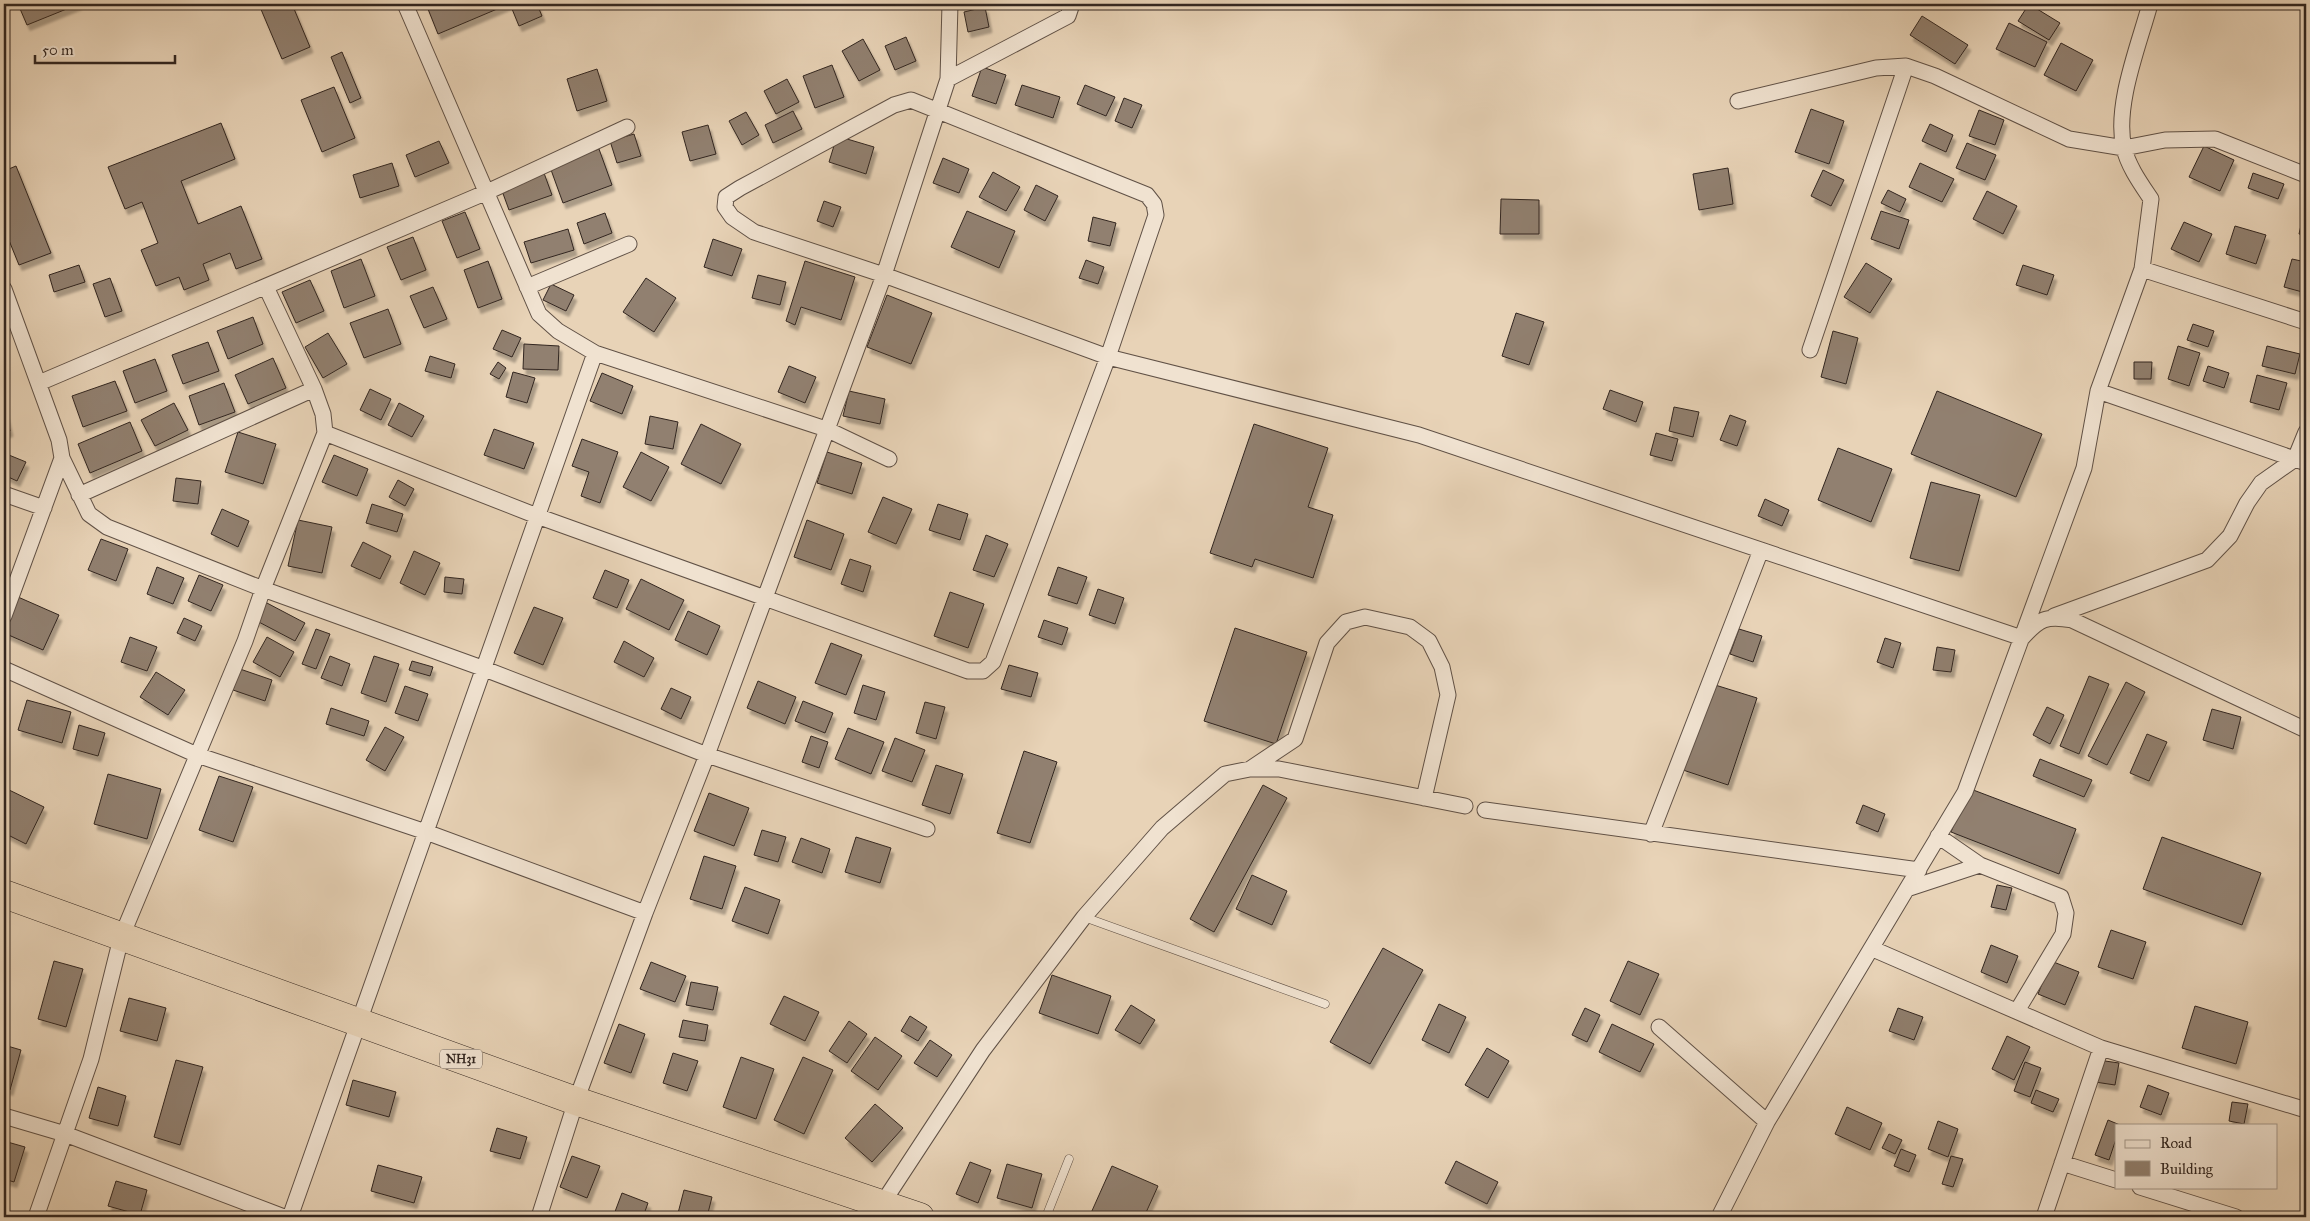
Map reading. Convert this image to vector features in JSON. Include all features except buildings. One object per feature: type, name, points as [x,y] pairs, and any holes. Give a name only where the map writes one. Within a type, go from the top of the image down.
[{"type":"highway","name":"NH31","points":[[4,894],[121,938],[576,1101],[920,1217]]},
{"type":"street","points":[[405,4],[539,314],[558,331],[596,353],[826,428],[889,459]]},
{"type":"street","points":[[538,1217],[576,1101],[645,912],[707,755],[884,274],[948,79],[950,4]]},
{"type":"street","points":[[948,79],[1068,16],[1072,4]]},
{"type":"street","points":[[1719,1217],[1767,1122],[1964,792],[2084,468],[2098,391],[2142,269],[2151,199],[2136,176],[2124,148],[2122,105],[2150,4]]},
{"type":"street","points":[[1810,350],[1906,66]]},
{"type":"street","points":[[1738,101],[1876,68],[1906,66],[1936,76],[2069,139],[2124,148],[2165,140],[2215,139],[2306,175]]},
{"type":"street","points":[[324,433],[537,516],[764,598],[968,671],[984,671],[993,662],[1108,357],[1156,215],[1154,204],[1147,195],[936,112],[911,100],[894,105],[726,197],[725,207],[732,216],[754,232],[884,274],[1108,357],[1419,435],[2022,638]]},
{"type":"street","points":[[39,383],[487,192],[627,127]]},
{"type":"street","points":[[527,287],[629,244]]},
{"type":"street","points":[[2142,269],[2306,322]]},
{"type":"street","points":[[36,1217],[91,1059],[121,938],[245,642],[263,589],[324,433],[323,414],[314,389],[266,287]]},
{"type":"street","points":[[4,289],[59,440],[62,458],[89,514],[107,527],[263,589],[482,668],[707,755],[927,829]]},
{"type":"street","points":[[290,1217],[482,668],[596,353]]},
{"type":"street","points":[[79,495],[314,389]]},
{"type":"street","points":[[2098,391],[2301,461]]},
{"type":"street","points":[[2301,461],[2306,432]]},
{"type":"street","points":[[4,616],[62,458]]},
{"type":"street","points":[[2022,638],[2036,622],[2207,560],[2230,536],[2247,503],[2261,484],[2301,461]]},
{"type":"street","points":[[4,494],[44,508]]},
{"type":"street","points":[[1651,834],[1761,550]]},
{"type":"street","points":[[2054,616],[2072,620],[2306,730]]},
{"type":"street","points":[[1250,769],[1295,739],[1327,643],[1346,622],[1365,617],[1410,627],[1429,641],[1442,666],[1448,695],[1424,798]]},
{"type":"street","points":[[4,669],[197,755],[426,832],[645,912]]},
{"type":"street","points":[[882,1204],[983,1050],[1084,917],[1162,828],[1225,774],[1250,769],[1279,769],[1465,806]]},
{"type":"street","points":[[1485,810],[1919,870]]},
{"type":"street","points":[[1938,836],[1980,865],[2061,896],[2066,913],[2063,934],[2018,1011]]},
{"type":"street","points":[[1907,889],[1980,865]]},
{"type":"street","points":[[1872,949],[2101,1048],[2306,1110]]},
{"type":"street","points":[[1659,1027],[1767,1122]]},
{"type":"street","points":[[2044,1217],[2101,1048]]},
{"type":"street","points":[[4,1116],[65,1134],[284,1217]]},
{"type":"street","points":[[2062,1163],[2115,1180]]},
{"type":"street","points":[[2143,1188],[2236,1217]]},
{"type":"lane","points":[[1084,917],[1325,1004]]},
{"type":"lane","points":[[1046,1217],[1069,1159]]}]
